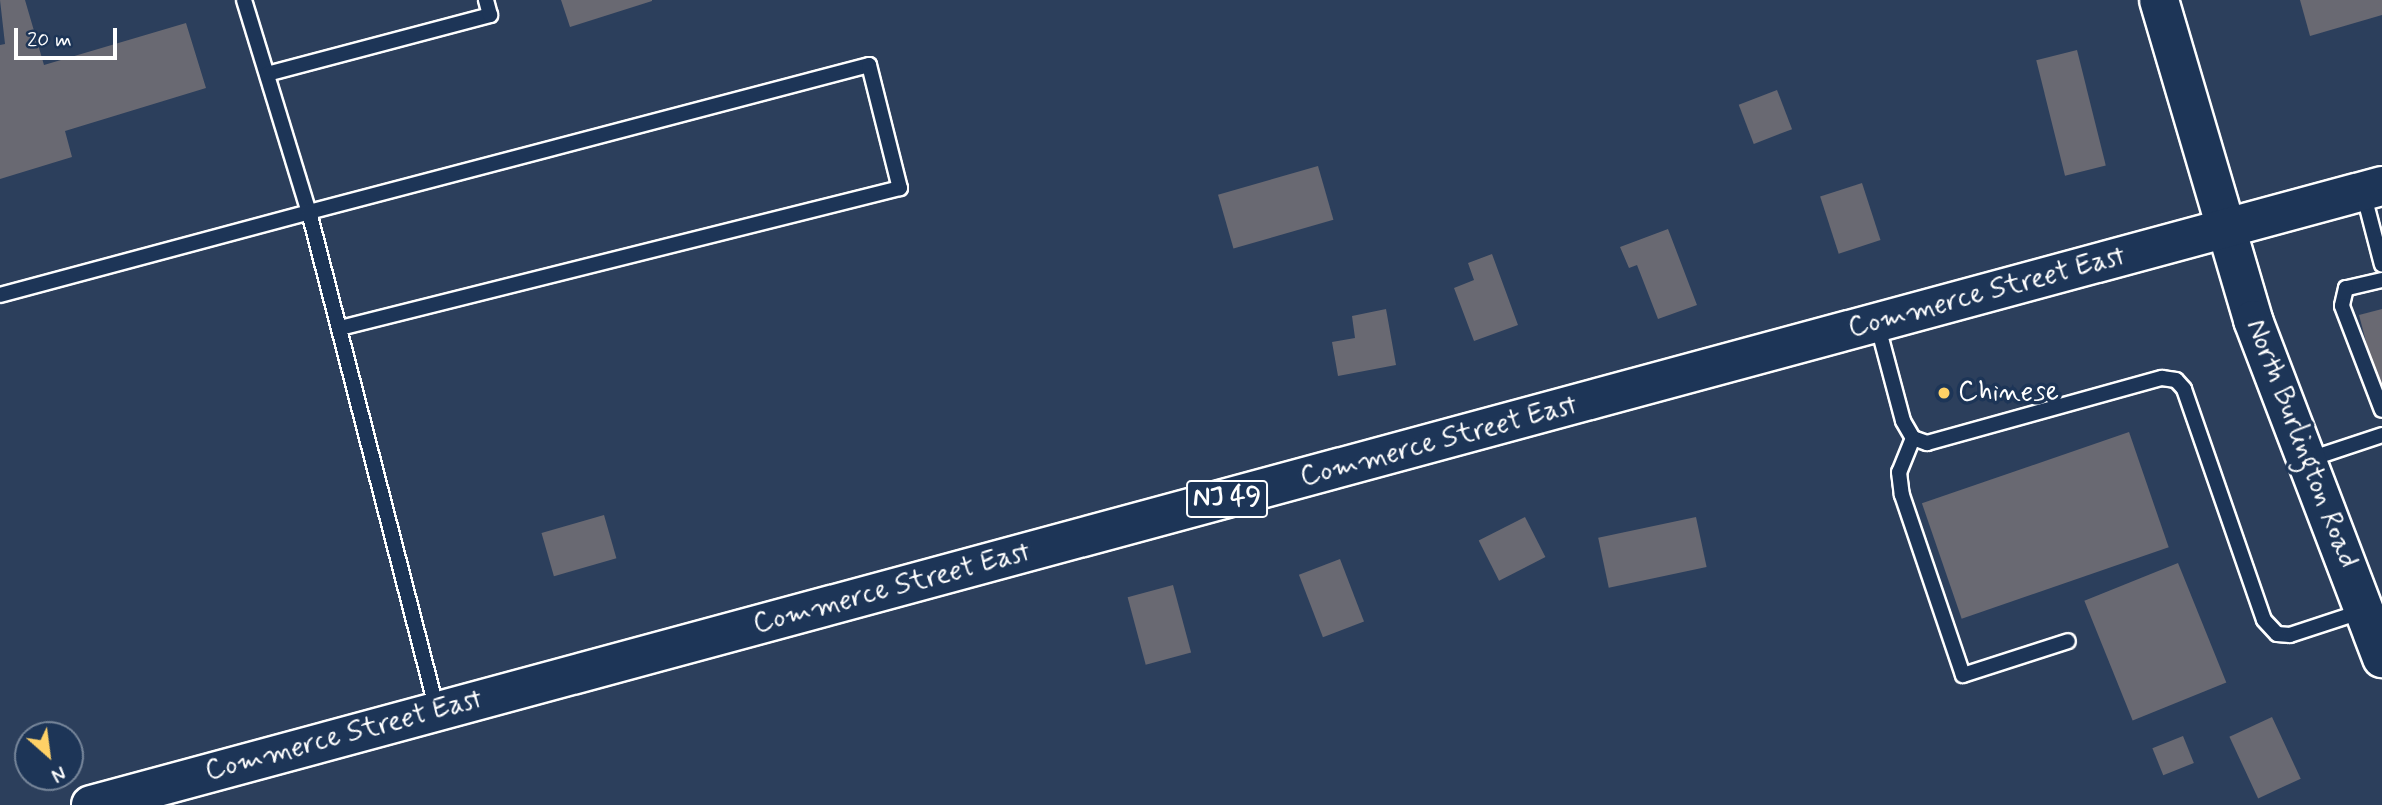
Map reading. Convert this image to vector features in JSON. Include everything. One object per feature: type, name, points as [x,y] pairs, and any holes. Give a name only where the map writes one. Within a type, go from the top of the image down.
[{"type":"main road","name":"North Burlington Road","points":[[2159,0],[2253,320],[2382,657]]},
{"type":"main road","name":"Commerce Street East","points":[[91,805],[2372,189]]},
{"type":"lane","points":[[244,0],[309,212],[438,711]]},
{"type":"lane","points":[[267,74],[490,15],[486,0]]},
{"type":"lane","points":[[0,295],[869,65],[900,188],[340,328]]},
{"type":"lane","points":[[2372,189],[2382,265]]},
{"type":"lane","points":[[2382,281],[2346,288],[2342,306],[2382,410]]},
{"type":"lane","points":[[1877,323],[1903,421],[1913,438],[1927,443],[2162,378],[2176,380],[2185,389],[2264,620],[2277,634],[2291,635],[2364,610]]},
{"type":"lane","points":[[2306,461],[2382,435]]},
{"type":"lane","points":[[1913,438],[1899,471],[1902,495],[1963,675],[2068,642]]},
{"type":"building","points":[[0,0],[25,0],[44,65],[186,23],[206,88],[65,131],[72,157],[0,179],[0,45],[5,44]]},
{"type":"building","points":[[561,0],[652,0],[652,1],[570,27]]},
{"type":"building","points":[[2300,0],[2382,0],[2382,15],[2310,36]]},
{"type":"building","points":[[2077,50],[2106,165],[2065,176],[2036,60]]},
{"type":"building","points":[[1777,90],[1792,129],[1754,144],[1739,105]]},
{"type":"building","points":[[1318,166],[1333,220],[1233,248],[1218,195]]},
{"type":"building","points":[[1862,183],[1881,240],[1839,254],[1820,197]]},
{"type":"building","points":[[1668,229],[1697,305],[1658,319],[1637,265],[1629,268],[1620,247]]},
{"type":"building","points":[[1492,254],[1518,325],[1474,341],[1454,288],[1474,280],[1468,263]]},
{"type":"building","points":[[1386,309],[1396,365],[1338,376],[1332,342],[1355,338],[1352,316]]},
{"type":"building","points":[[2382,309],[2382,386],[2378,387],[2359,315]]},
{"type":"building","points":[[2129,432],[2169,547],[1962,619],[1922,503]]},
{"type":"building","points":[[604,515],[616,558],[554,576],[542,533]]},
{"type":"building","points":[[1525,517],[1545,557],[1499,581],[1479,541]]},
{"type":"building","points":[[1696,517],[1707,567],[1609,588],[1598,538]]},
{"type":"building","points":[[1340,559],[1364,622],[1323,637],[1299,575]]},
{"type":"building","points":[[2178,563],[2226,683],[2133,720],[2084,601]]},
{"type":"building","points":[[1173,585],[1191,653],[1146,665],[1128,597]]},
{"type":"building","points":[[2272,717],[2301,779],[2258,798],[2229,737]]},
{"type":"building","points":[[2183,736],[2194,763],[2163,775],[2152,748]]},
{"type":"place","name":"Chinese","points":[[1944,393]]}]
